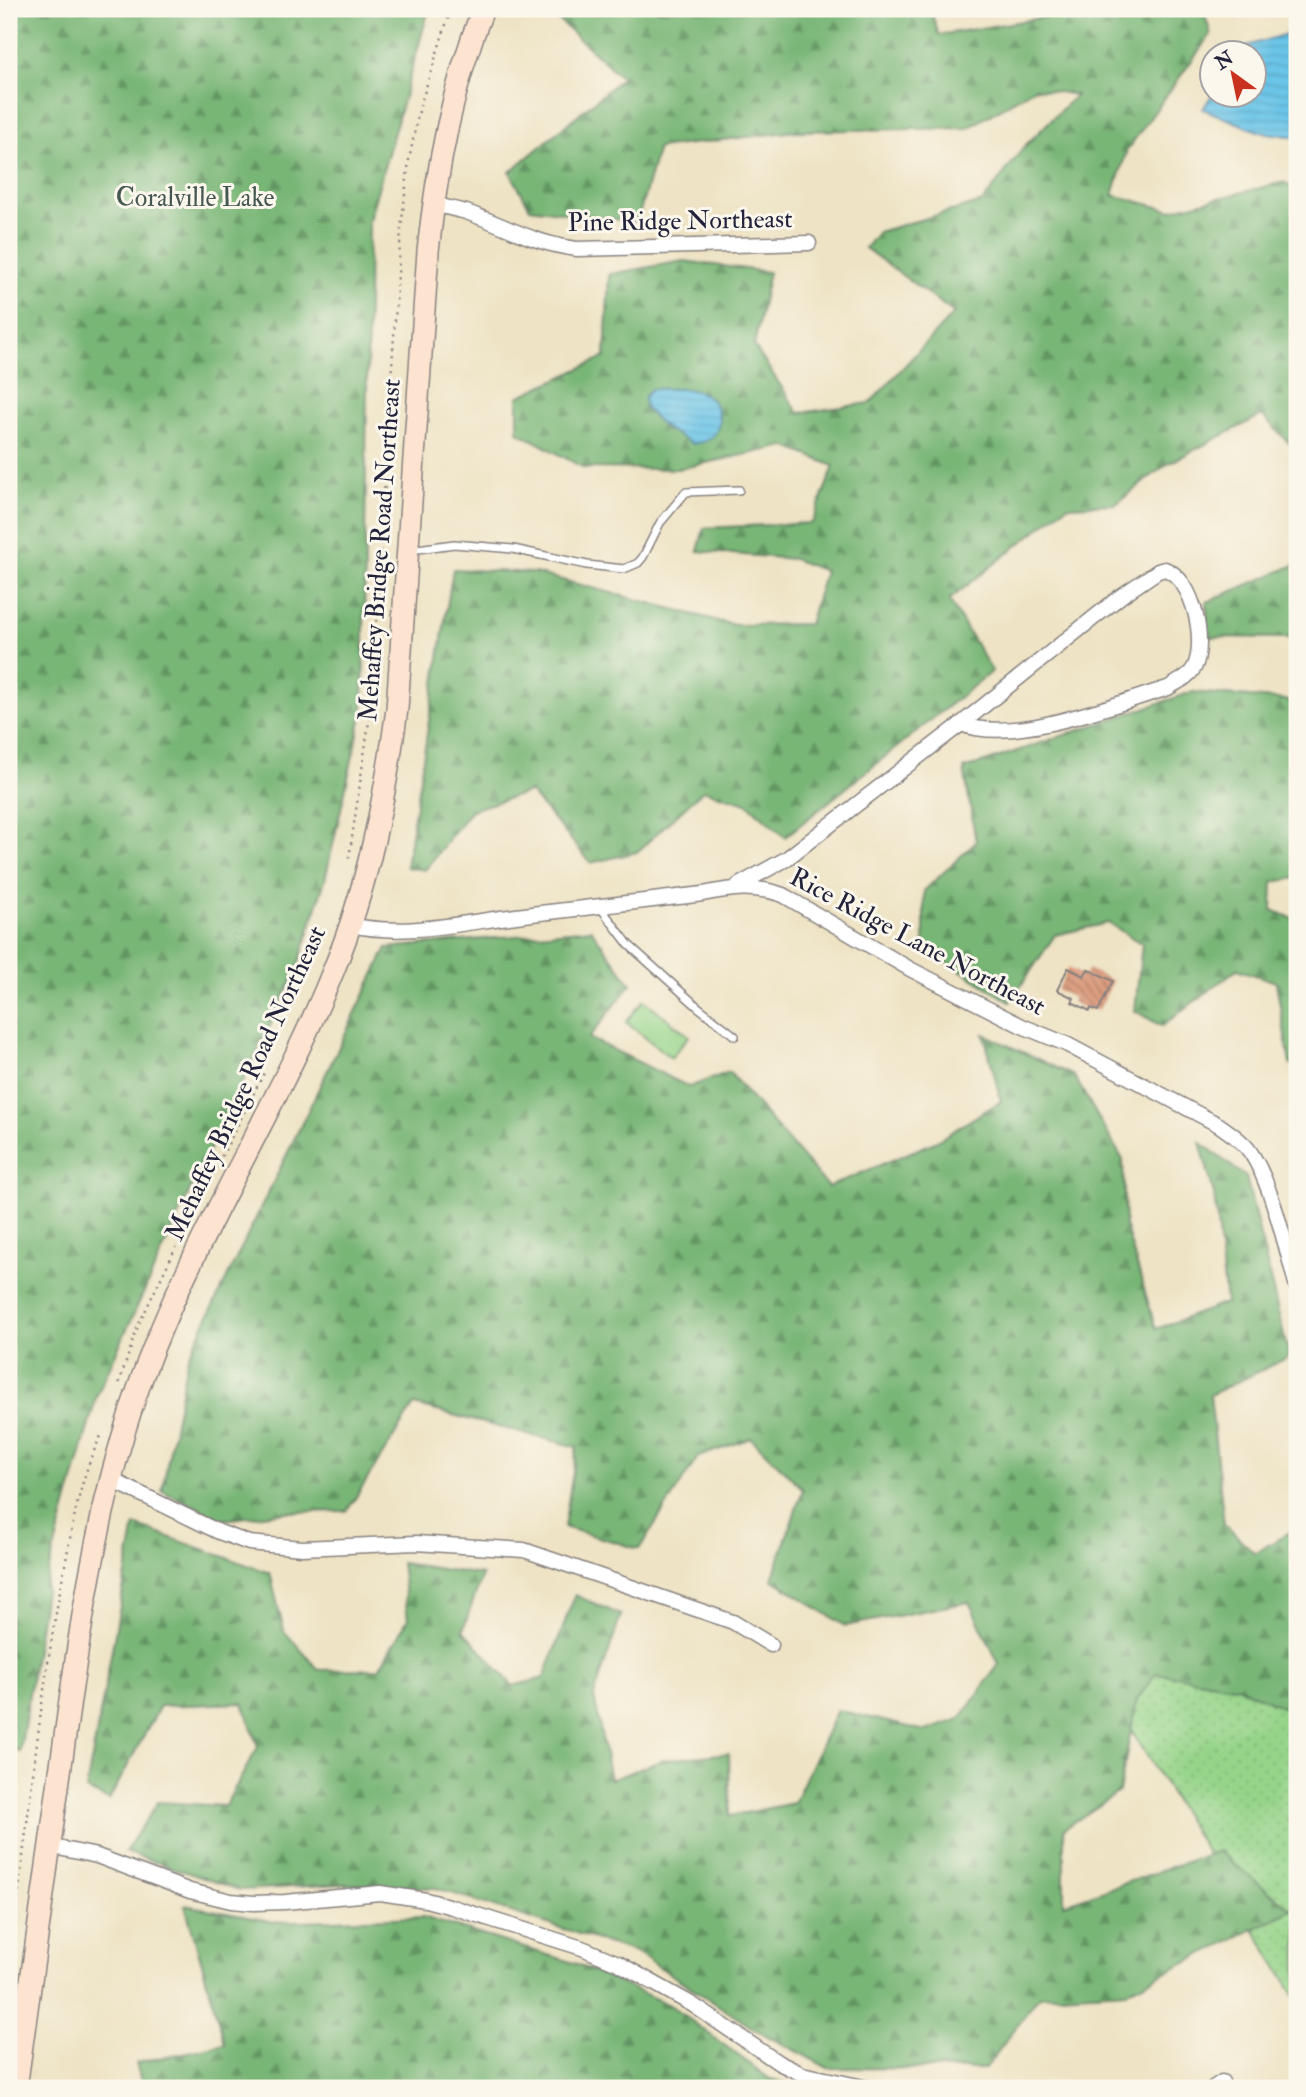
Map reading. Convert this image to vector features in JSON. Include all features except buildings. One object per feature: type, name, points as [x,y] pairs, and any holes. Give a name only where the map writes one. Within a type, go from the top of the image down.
[{"type":"main road","name":"Mehaffey Bridge Road Northeast","points":[[16,2088],[78,1640],[110,1479],[138,1388],[164,1319],[317,1010],[350,925],[374,845],[388,779],[397,709],[433,204],[448,121],[468,46],[483,9]]},
{"type":"street","name":"Pine Ridge Northeast","points":[[433,204],[464,212],[524,237],[558,247],[577,249],[809,243]]},
{"type":"street","points":[[731,888],[751,880],[786,859],[1121,596],[1158,571],[1172,571],[1184,584],[1193,605],[1198,634],[1198,654],[1194,668],[1185,678],[1168,688],[1042,726],[1011,729],[971,728],[961,724]]},
{"type":"street","name":"Rice Ridge Lane Northeast","points":[[350,925],[370,929],[405,930],[731,888],[763,888],[783,895],[910,968],[1022,1026],[1066,1044],[1229,1132],[1249,1150],[1260,1169],[1297,1287]]},
{"type":"street","points":[[110,1479],[219,1532],[249,1543],[302,1548],[416,1543],[524,1550],[733,1622],[771,1646]]},
{"type":"street","points":[[49,1846],[97,1856],[190,1891],[231,1901],[285,1902],[380,1893],[452,1907],[582,1948],[618,1963],[693,2005],[779,2063],[802,2074],[868,2088]]},
{"type":"lane","points":[[410,550],[454,544],[513,549],[587,565],[624,569],[638,563],[643,557],[660,523],[686,492],[739,490]]},
{"type":"lane","points":[[599,906],[629,945],[735,1036]]},
{"type":"path","points":[[349,858],[371,708],[393,354],[409,160],[420,106],[451,9]]},
{"type":"path","points":[[190,1218],[268,1066]]},
{"type":"path","points":[[115,1394],[138,1326],[178,1242]]},
{"type":"path","points":[[9,1961],[50,1639],[81,1483],[104,1430]]},
{"type":"green space","name":"Coralville Lake","points":[[9,9],[429,9],[369,220],[363,711],[325,880],[297,970],[196,1177],[97,1395],[48,1572],[20,1752],[9,1747]]},
{"type":"green space","points":[[559,9],[930,9],[939,35],[1093,9],[1203,9],[1211,34],[1208,38],[1198,38],[1198,52],[1127,150],[1113,195],[1170,210],[1284,182],[1297,191],[1297,451],[1262,415],[1167,464],[1116,504],[1067,506],[949,600],[992,671],[785,837],[747,803],[703,790],[637,852],[591,863],[530,792],[471,810],[425,870],[406,867],[453,569],[535,573],[734,625],[809,624],[825,571],[793,559],[698,551],[704,528],[812,523],[834,466],[785,446],[678,469],[584,468],[518,432],[518,397],[605,357],[609,274],[684,261],[769,272],[754,346],[799,413],[870,403],[954,313],[865,248],[878,232],[983,202],[1023,148],[1076,95],[1035,88],[968,128],[796,131],[658,148],[637,222],[530,208],[510,172],[622,78],[553,15]]},
{"type":"green space","points":[[1297,564],[1297,638],[1207,637],[1207,602]]},
{"type":"green space","points":[[1192,692],[1297,701],[1297,878],[1273,882],[1272,910],[1297,920],[1297,1065],[1290,1064],[1276,982],[1237,969],[1162,1026],[1135,1011],[1142,944],[1108,923],[1055,935],[1010,1002],[924,947],[924,891],[976,842],[964,769]]},
{"type":"green space","points":[[591,929],[631,984],[589,1038],[689,1087],[729,1072],[828,1187],[935,1142],[1001,1101],[984,1034],[1074,1076],[1123,1160],[1125,1225],[1156,1329],[1226,1303],[1214,1194],[1200,1142],[1246,1177],[1289,1357],[1210,1395],[1224,1524],[1255,1553],[1297,1528],[1297,1714],[1239,1687],[1156,1673],[1137,1700],[1119,1792],[1064,1829],[1064,1904],[1218,1851],[1292,1910],[1127,1991],[1039,1996],[985,2069],[828,2068],[756,2030],[638,1953],[436,1888],[343,1884],[240,1890],[125,1852],[158,1802],[225,1806],[258,1747],[243,1703],[160,1706],[109,1800],[86,1790],[135,1525],[270,1573],[284,1631],[319,1670],[379,1669],[408,1619],[401,1563],[482,1575],[463,1630],[513,1686],[544,1678],[575,1595],[621,1615],[594,1696],[610,1780],[663,1760],[729,1753],[730,1816],[794,1803],[837,1710],[926,1731],[960,1719],[999,1664],[969,1602],[845,1626],[772,1579],[803,1489],[751,1438],[698,1457],[639,1549],[564,1527],[577,1447],[414,1405],[347,1511],[286,1512],[223,1520],[162,1491],[187,1360],[387,948]]},
{"type":"green space","points":[[644,1000],[689,1036],[671,1058],[626,1022]]},
{"type":"green space","points":[[1297,1583],[1297,1819],[1288,1819],[1297,1829],[1297,1999],[1109,1694]]},
{"type":"green space","points":[[185,1905],[274,1922],[423,1917],[577,1964],[670,2005],[770,2079],[809,2088],[143,2088],[136,2063],[225,2044]]},
{"type":"water","points":[[1297,31],[1297,137],[1260,132],[1203,109],[1268,108],[1268,40]]},
{"type":"water","points":[[651,389],[702,393],[717,408],[718,428],[707,440],[693,444],[665,428],[645,408],[644,397]]}]
